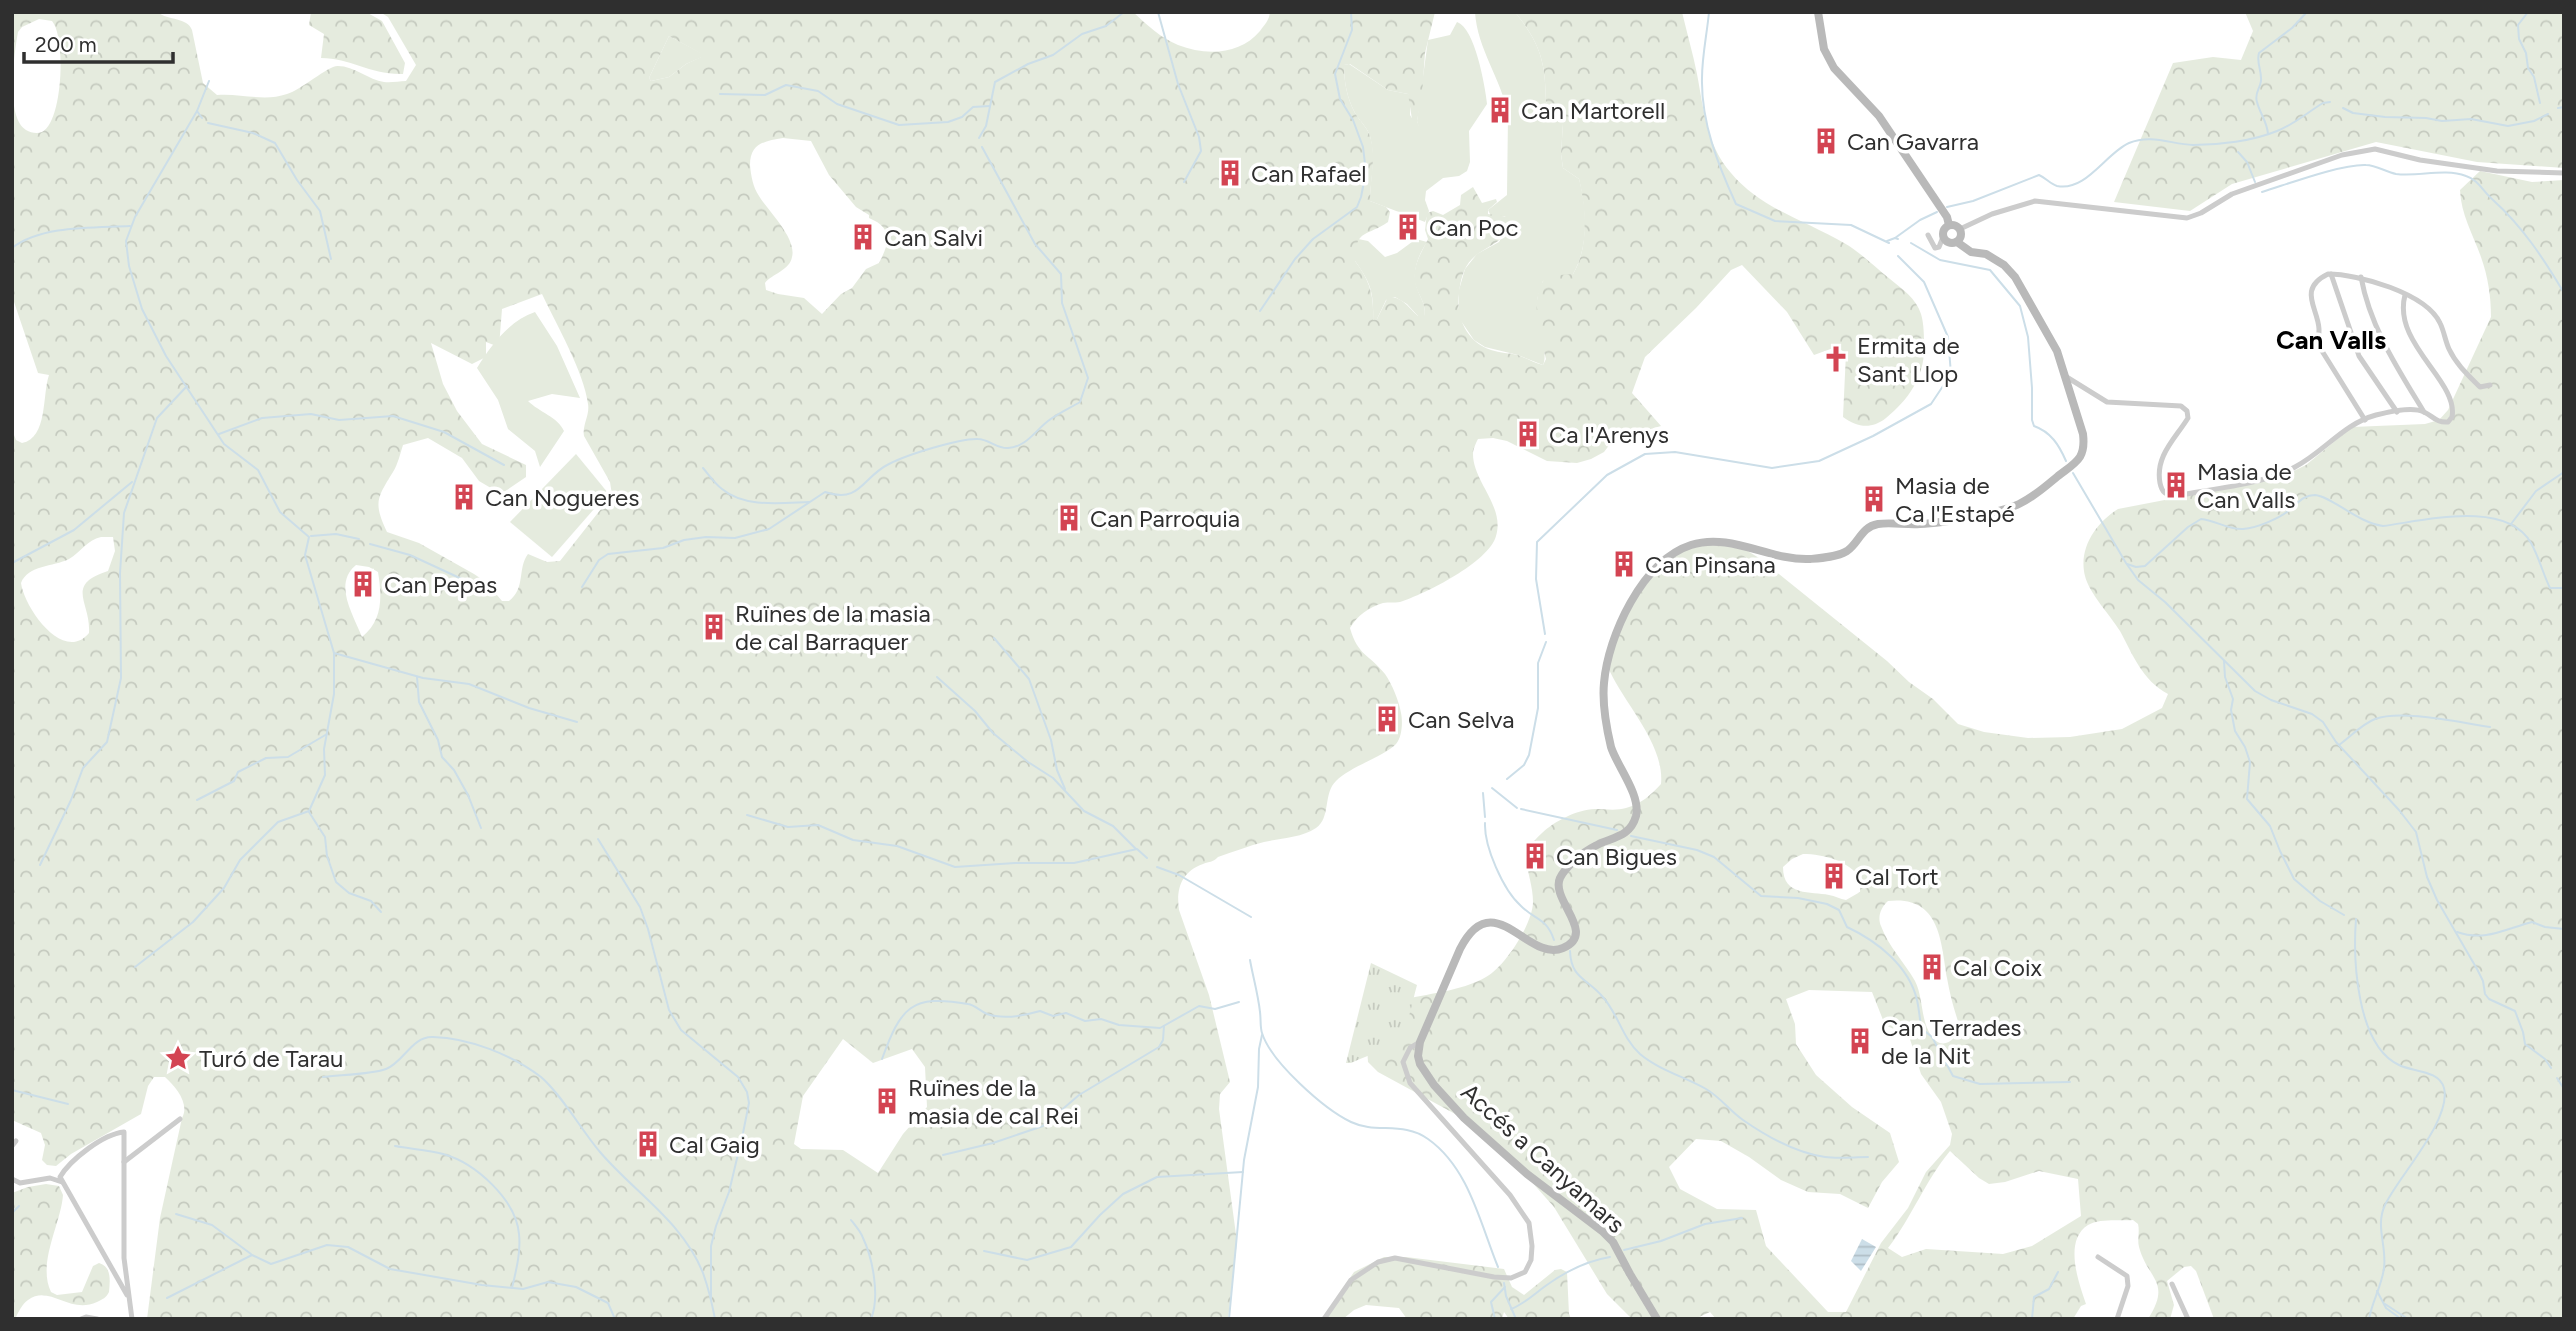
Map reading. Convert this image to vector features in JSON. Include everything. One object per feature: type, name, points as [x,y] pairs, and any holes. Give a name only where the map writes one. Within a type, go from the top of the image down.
[{"type":"street","points":[[1818,12],[1829,60],[1879,116],[1947,217],[1949,225]]},
{"type":"street","points":[[1960,229],[1992,214],[2035,201],[2188,218],[2232,194],[2342,155],[2375,149],[2420,160],[2497,171],[2564,173]]},
{"type":"street","points":[[1928,235],[1935,248],[1939,247],[1943,230],[1949,225],[1955,225],[1960,229],[1961,236],[1957,242]]},
{"type":"street","points":[[1324,1319],[1351,1280],[1378,1262],[1395,1258],[1511,1278],[1525,1272],[1531,1259],[1529,1223],[1521,1208],[1460,1136],[1410,1083],[1403,1062],[1410,1048],[1420,1042],[1460,949],[1472,929],[1487,923],[1498,924],[1550,949],[1566,947],[1574,939],[1576,925],[1558,892],[1560,878],[1593,846],[1617,838],[1633,824],[1636,811],[1636,804],[1612,749],[1605,716],[1604,683],[1619,625],[1637,591],[1658,567],[1670,555],[1689,545],[1711,541],[1727,542],[1788,559],[1834,556],[1846,552],[1867,527],[1879,524],[1931,523],[2017,505],[2080,459],[2085,448],[2083,435],[2057,351],[2015,277],[2004,265],[1986,254],[1971,252],[1957,242],[1951,243],[1943,237]]},
{"type":"street","points":[[2365,420],[2322,351],[2317,338],[2319,328],[2311,303],[2312,293],[2322,277],[2331,274],[2361,278],[2392,287],[2422,305],[2439,321],[2448,347],[2459,366],[2480,387],[2490,385]]},
{"type":"street","points":[[2331,274],[2359,356],[2397,412]]},
{"type":"street","points":[[2361,278],[2363,291],[2386,351],[2424,412],[2440,422],[2448,422],[2453,412],[2451,401],[2411,337],[2403,308],[2405,295]]},
{"type":"street","points":[[2065,376],[2107,402],[2180,407],[2187,411],[2188,418],[2166,450],[2159,468],[2160,485],[2163,493],[2168,496],[2277,476],[2298,466],[2350,426],[2397,412],[2424,412]]},
{"type":"street","name":"Accés a Canyamars","points":[[1420,1042],[1420,1064],[1434,1085],[1464,1118],[1527,1174],[1613,1242],[1657,1319]]},
{"type":"street","points":[[124,1162],[180,1119]]},
{"type":"street","points":[[127,1295],[60,1177],[67,1165],[113,1133],[124,1132],[124,1258],[132,1319]]},
{"type":"street","points":[[12,1179],[20,1183],[50,1178],[62,1182]]},
{"type":"street","points":[[2098,1256],[2127,1276],[2128,1286],[2117,1319]]},
{"type":"street","points":[[2172,1284],[2188,1319]]},
{"type":"street","points":[[81,1319],[97,1319]]},
{"type":"green space","points":[[12,12],[157,12],[190,26],[203,83],[217,95],[261,97],[287,94],[328,69],[338,66],[384,82],[406,81],[416,65],[388,17],[380,12],[1133,12],[1154,31],[1172,42],[1189,49],[1211,52],[1233,49],[1252,39],[1269,18],[1270,12],[1435,12],[1425,53],[1417,121],[1421,131],[1414,132],[1408,94],[1388,90],[1350,64],[1344,65],[1350,102],[1369,133],[1372,144],[1370,201],[1386,207],[1390,212],[1388,222],[1363,235],[1357,244],[1355,261],[1370,289],[1373,320],[1377,319],[1388,297],[1401,300],[1418,316],[1424,316],[1424,307],[1414,277],[1418,260],[1428,239],[1425,230],[1427,213],[1433,211],[1443,215],[1460,205],[1461,195],[1473,187],[1482,203],[1496,199],[1497,202],[1488,210],[1488,214],[1509,217],[1509,225],[1502,238],[1477,254],[1466,267],[1459,294],[1461,320],[1475,341],[1483,346],[1543,365],[1546,359],[1537,316],[1538,294],[1547,276],[1573,274],[1578,264],[1585,228],[1583,202],[1579,179],[1563,168],[1561,154],[1564,108],[1551,106],[1546,102],[1540,54],[1531,34],[1515,12],[1682,12],[1707,126],[1723,162],[1756,196],[1850,247],[1904,290],[1916,303],[1921,314],[1924,357],[1914,386],[1902,403],[1880,422],[1869,426],[1854,423],[1843,417],[1846,353],[1836,347],[1814,355],[1787,312],[1742,265],[1731,270],[1645,357],[1632,393],[1661,426],[1613,440],[1604,452],[1577,463],[1547,461],[1507,441],[1478,439],[1473,452],[1474,464],[1493,504],[1498,525],[1491,546],[1455,576],[1411,598],[1373,607],[1360,616],[1350,628],[1357,644],[1385,674],[1395,693],[1402,721],[1398,741],[1384,753],[1336,781],[1330,792],[1324,818],[1316,828],[1297,836],[1258,844],[1218,857],[1196,867],[1185,877],[1179,888],[1179,910],[1209,995],[1230,1082],[1220,1094],[1219,1109],[1237,1242],[1228,1319],[147,1319],[160,1218],[184,1113],[183,1102],[177,1091],[165,1077],[154,1077],[148,1086],[141,1114],[71,1154],[56,1166],[47,1165],[42,1160],[45,1145],[41,1133],[12,1120],[12,430],[16,440],[22,443],[36,433],[43,415],[49,375],[38,373],[12,296]],"holes":[[[39,19],[52,21],[56,30],[61,61],[58,97],[49,125],[40,133],[26,130],[19,123],[15,112],[13,84],[18,32],[22,27]],[[669,36],[700,53],[701,57],[669,77],[651,81],[649,78]],[[783,138],[811,141],[829,175],[856,207],[886,231],[887,242],[879,263],[866,269],[852,288],[841,294],[822,314],[804,298],[766,290],[765,283],[784,269],[792,257],[786,233],[757,193],[752,177],[750,165],[753,152],[760,144]],[[542,294],[581,378],[588,408],[584,436],[610,482],[612,495],[560,561],[547,562],[528,554],[518,590],[509,601],[502,601],[486,582],[474,574],[419,543],[387,532],[379,507],[380,494],[396,466],[403,445],[428,438],[462,458],[479,481],[501,494],[526,477],[526,465],[482,444],[457,411],[443,384],[431,343],[472,364],[486,357],[486,342],[499,347],[502,309]],[[101,537],[113,537],[115,551],[108,571],[95,576],[83,589],[89,633],[79,641],[68,642],[46,629],[37,618],[21,583],[29,573],[69,559]],[[356,565],[378,572],[379,608],[374,623],[362,637],[347,599],[346,581]],[[843,1039],[873,1063],[912,1049],[925,1067],[927,1107],[903,1134],[878,1173],[843,1150],[801,1149],[794,1144],[803,1096]]]},
{"type":"green space","points":[[311,12],[366,12],[382,21],[405,63],[403,74],[380,72],[321,58],[324,34],[309,25]]},
{"type":"green space","points":[[1475,12],[1515,12],[1531,34],[1543,64],[1546,102],[1551,106],[1564,108],[1561,154],[1563,168],[1579,179],[1582,190],[1585,227],[1578,263],[1573,274],[1543,281],[1538,298],[1543,365],[1518,355],[1485,347],[1474,340],[1459,318],[1459,290],[1465,269],[1477,254],[1499,242],[1509,225],[1505,216],[1491,216],[1488,210],[1507,195],[1508,115],[1501,89],[1480,39]]},
{"type":"green space","points":[[2245,12],[2564,12],[2564,168],[2477,162],[2376,142],[2232,184],[2190,211],[2114,202],[2173,63],[2213,57],[2241,60],[2253,31]]},
{"type":"green space","points":[[1457,22],[1469,35],[1474,46],[1487,104],[1469,131],[1470,162],[1467,171],[1459,176],[1443,178],[1426,191],[1425,200],[1429,211],[1425,222],[1370,201],[1372,144],[1369,133],[1350,102],[1344,65],[1349,64],[1388,90],[1408,94],[1410,115],[1420,131],[1417,121],[1428,40],[1450,35]]},
{"type":"green space","points":[[669,36],[701,53],[702,57],[686,64],[669,77],[651,81],[649,78]]},
{"type":"green space","points":[[2480,171],[2532,182],[2564,180],[2564,1319],[2214,1319],[2196,1271],[2191,1266],[2184,1267],[2167,1281],[2174,1305],[2170,1319],[2148,1319],[2155,1306],[2158,1288],[2138,1244],[2138,1224],[2133,1220],[2110,1220],[2088,1225],[2080,1232],[2076,1241],[2075,1263],[2086,1304],[2081,1306],[2073,1319],[1716,1319],[1710,1312],[1695,1319],[1632,1319],[1607,1294],[1554,1207],[1514,1162],[1457,1115],[1378,1072],[1368,1062],[1367,1047],[1399,1001],[1476,982],[1501,964],[1523,932],[1532,911],[1527,858],[1534,841],[1542,833],[1559,820],[1581,811],[1631,806],[1645,799],[1661,784],[1660,769],[1650,738],[1607,665],[1620,622],[1663,561],[1703,541],[1746,550],[1887,661],[1909,682],[1933,699],[1958,724],[1984,732],[2028,738],[2070,737],[2122,729],[2162,708],[2168,694],[2145,674],[2087,583],[2084,556],[2096,529],[2118,509],[2279,478],[2306,465],[2352,427],[2425,424],[2439,420],[2448,410],[2491,317],[2486,272],[2465,216],[2460,190]],"holes":[[[1811,854],[1843,863],[1861,879],[1860,892],[1846,900],[1799,891],[1784,877],[1783,867],[1792,859]],[[1888,901],[1905,901],[1918,905],[1935,923],[1960,1027],[1950,1042],[1937,1042],[1929,1032],[1915,981],[1881,926],[1882,909]],[[1809,990],[1872,992],[1885,1025],[1909,1036],[1921,1074],[1941,1102],[1952,1134],[1950,1145],[1926,1172],[1908,1208],[1881,1243],[1846,1312],[1828,1312],[1766,1246],[1756,1210],[1717,1209],[1680,1189],[1669,1167],[1696,1139],[1721,1141],[1781,1180],[1808,1192],[1840,1194],[1868,1208],[1882,1182],[1899,1162],[1890,1133],[1852,1107],[1816,1075],[1796,1044],[1795,1024],[1786,999]],[[1950,1151],[1989,1184],[2039,1171],[2078,1179],[2081,1216],[2032,1246],[2003,1254],[1926,1249],[1902,1257],[1888,1248]]]},
{"type":"green space","points":[[1358,239],[1368,241],[1385,257],[1397,253],[1416,239],[1427,242],[1419,257],[1415,274],[1424,317],[1418,316],[1407,304],[1395,297],[1386,300],[1377,319],[1373,321],[1370,289],[1355,261],[1355,245]]},
{"type":"green space","points":[[535,312],[557,346],[580,398],[552,394],[528,401],[557,422],[564,431],[540,467],[535,451],[508,429],[498,400],[477,368],[502,335],[517,321]]},
{"type":"green space","points":[[576,454],[608,493],[552,557],[510,522]]},
{"type":"green space","points":[[1371,963],[1417,985],[1407,1021],[1397,1039],[1381,1050],[1346,1063]]},
{"type":"green space","points":[[46,1184],[59,1186],[63,1195],[48,1256],[47,1281],[51,1292],[57,1295],[82,1292],[93,1266],[99,1263],[108,1271],[109,1292],[103,1299],[87,1305],[69,1303],[44,1295],[36,1296],[26,1302],[15,1319],[12,1319],[12,1193]]},
{"type":"green space","points":[[1384,1257],[1406,1257],[1504,1269],[1512,1287],[1524,1295],[1555,1270],[1561,1269],[1567,1272],[1571,1319],[1509,1319],[1504,1312],[1502,1319],[1407,1319],[1399,1308],[1366,1305],[1343,1319],[1322,1319],[1354,1272]]},
{"type":"water","points":[[1862,1239],[1876,1247],[1861,1271],[1851,1261]]},
{"type":"waterway","points":[[979,138],[986,126],[995,82],[1028,64],[1053,55],[1082,34],[1106,26],[1124,12]]},
{"type":"waterway","points":[[1158,12],[1178,84],[1199,137],[1201,151],[1184,182]]},
{"type":"waterway","points":[[1260,311],[1295,259],[1313,239],[1357,207],[1361,197],[1366,172],[1363,147],[1353,120],[1340,99],[1335,74],[1352,30],[1351,12]]},
{"type":"waterway","points":[[1709,12],[1702,70],[1704,111],[1717,159],[1736,204],[1775,221],[1851,225],[1889,243]]},
{"type":"waterway","points":[[2268,134],[2256,99],[2261,81],[2259,53],[2292,28],[2307,12]]},
{"type":"waterway","points":[[2528,12],[2518,25],[2519,39],[2526,53],[2528,68],[2534,77],[2540,103]]},
{"type":"waterway","points":[[135,967],[193,922],[224,888],[240,860],[278,822],[309,811],[325,775],[324,749],[334,694],[334,653],[305,555],[309,537],[280,512],[258,470],[224,444],[166,356],[142,309],[129,266],[126,241],[135,217],[197,111],[209,81]]},
{"type":"waterway","points":[[720,94],[765,95],[786,85],[818,91],[837,104],[899,125],[948,122],[962,117],[973,107],[990,106]]},
{"type":"waterway","points":[[1947,207],[1973,201],[2039,175],[2057,186],[2077,183],[2120,148],[2137,140],[2153,139],[2203,145],[2236,142],[2268,134],[2295,122],[2323,103],[2330,102]]},
{"type":"waterway","points":[[2558,108],[2564,107]]},
{"type":"waterway","points":[[2343,108],[2353,113],[2385,117],[2442,121],[2471,119],[2508,126],[2534,121],[2548,114]]},
{"type":"waterway","points":[[197,111],[202,118]]},
{"type":"waterway","points":[[208,123],[253,133],[275,143],[320,211],[331,259]]},
{"type":"waterway","points":[[582,587],[599,560],[608,554],[663,548],[684,540],[706,537],[735,538],[769,529],[825,492],[837,495],[854,492],[880,469],[920,452],[970,439],[982,439],[1004,448],[1020,445],[1052,418],[1080,402],[1088,378],[1062,303],[1061,274],[1035,244],[982,147]]},
{"type":"waterway","points":[[2238,152],[2247,162],[2255,182]]},
{"type":"waterway","points":[[2262,192],[2314,175],[2355,166],[2370,165],[2396,174],[2449,173],[2466,176],[2478,183],[2514,221],[2564,293]]},
{"type":"waterway","points":[[1895,238],[1920,220],[1937,212]]},
{"type":"waterway","points":[[12,248],[53,231],[130,226]]},
{"type":"waterway","points":[[1887,241],[1898,239]]},
{"type":"waterway","points":[[1911,243],[1940,260],[1990,270],[2020,306],[2028,337],[2032,420],[2034,426],[2054,440],[2066,461]]},
{"type":"waterway","points":[[1545,634],[1536,579],[1537,542],[1607,475],[1645,454],[1675,452],[1772,468],[1819,461],[1873,436],[1931,404],[1951,374],[1948,337],[1924,282],[1898,256]]},
{"type":"waterway","points":[[40,865],[83,768],[107,742],[121,678],[120,573],[124,513],[157,418],[187,386]]},
{"type":"waterway","points":[[219,434],[262,418],[311,414],[339,420],[393,416],[444,432],[504,465]]},
{"type":"waterway","points":[[703,468],[719,487],[741,499],[764,503],[809,502]]},
{"type":"waterway","points":[[2511,524],[2536,491],[2564,472]]},
{"type":"waterway","points":[[2073,473],[2138,580],[2165,602],[2255,691],[2271,700],[2312,714],[2323,722],[2336,742],[2399,810],[2416,832],[2427,877],[2483,981],[2485,994],[2489,999],[2515,1011],[2525,1044],[2545,1059],[2551,1068]]},
{"type":"waterway","points":[[12,563],[74,530],[132,482]]},
{"type":"waterway","points":[[2127,564],[2145,566],[2188,527],[2201,519],[2232,528],[2249,528],[2275,519],[2305,498],[2315,495],[2364,520],[2383,526],[2463,516],[2503,521],[2519,529],[2531,543],[2550,588],[2564,588]]},
{"type":"waterway","points":[[311,536],[336,534],[359,539]]},
{"type":"waterway","points":[[370,544],[410,555],[490,592]]},
{"type":"waterway","points":[[994,638],[1029,679],[1065,789]]},
{"type":"waterway","points":[[1507,779],[1524,765],[1529,755],[1538,708],[1538,663],[1546,642]]},
{"type":"waterway","points":[[334,653],[423,678],[469,684],[529,708],[577,722]]},
{"type":"waterway","points":[[2224,661],[2225,677],[2233,699],[2231,710],[2235,731],[2250,762],[2247,799],[2270,826],[2294,879],[2320,901],[2344,915]]},
{"type":"waterway","points":[[417,677],[419,702],[438,740],[442,757],[454,770],[468,795],[481,828]]},
{"type":"waterway","points":[[937,677],[975,711],[993,733],[1028,762],[1053,778],[1084,811],[1113,826],[1136,849]]},
{"type":"waterway","points":[[2339,745],[2365,724],[2387,716],[2416,716],[2490,727]]},
{"type":"waterway","points":[[197,800],[234,781],[238,772],[266,758],[288,757],[327,734]]},
{"type":"waterway","points":[[1492,788],[1517,808]]},
{"type":"waterway","points":[[1483,793],[1485,817]]},
{"type":"waterway","points":[[1521,809],[1617,830]]},
{"type":"waterway","points":[[309,812],[325,837],[327,856],[336,882],[349,893],[371,901],[381,912]]},
{"type":"waterway","points":[[747,815],[788,827],[818,825],[853,840],[897,846],[955,867],[1074,863],[1137,849],[1147,858]]},
{"type":"waterway","points":[[1485,823],[1491,855],[1501,879],[1514,899],[1548,927],[1554,940]]},
{"type":"waterway","points":[[1631,836],[1697,850],[1714,857],[1761,896],[1798,898],[1827,904],[1839,910],[1847,927],[1880,947],[1907,976],[1917,1000],[1921,1028],[1932,1037],[1953,1076],[1980,1084],[2070,1082]]},
{"type":"waterway","points":[[598,839],[640,907],[669,1010],[681,1030],[738,1077],[747,1092],[749,1103],[743,1133],[729,1192],[711,1246],[711,1299]]},
{"type":"waterway","points":[[1157,867],[1179,875],[1251,917]]},
{"type":"waterway","points":[[2356,919],[2355,955],[2360,999],[2374,1039],[2385,1055],[2399,1065],[2437,1078],[2444,1088],[2440,1116],[2382,1213],[2384,1268],[2369,1319]]},
{"type":"waterway","points":[[2457,932],[2486,935],[2532,922],[2545,927],[2564,929]]},
{"type":"waterway","points":[[1570,951],[1576,972],[1607,1003],[1629,1041],[1647,1060],[1706,1089],[1743,1120],[1792,1148],[1825,1157],[1868,1157]]},
{"type":"waterway","points":[[1250,960],[1262,1033],[1276,1057],[1313,1096],[1340,1116],[1360,1125],[1409,1130],[1428,1139],[1442,1151],[1454,1165],[1472,1197],[1498,1267]]},
{"type":"waterway","points":[[882,1059],[895,1027],[903,1016],[911,1008],[933,1001],[971,1005],[987,1014],[1000,1017],[1040,1011],[1053,1016],[1066,1013],[1085,1021],[1101,1019],[1119,1025],[1160,1028],[1199,1006],[1215,1009],[1239,1002]]},
{"type":"waterway","points":[[943,1155],[993,1143],[1043,1126],[1079,1095],[1159,1047],[1163,1040],[1164,1026]]},
{"type":"waterway","points":[[1229,1319],[1244,1160],[1258,1087],[1262,1035]]},
{"type":"waterway","points":[[323,1077],[386,1069],[419,1041],[433,1037],[476,1044],[530,1069],[549,1084],[613,1167],[657,1208],[683,1238],[703,1273],[715,1319]]},
{"type":"waterway","points":[[2557,1078],[2564,1089]]},
{"type":"waterway","points":[[12,1090],[68,1104]]},
{"type":"waterway","points":[[395,1146],[456,1159],[481,1174],[502,1196],[516,1221],[519,1234],[519,1255],[512,1288]]},
{"type":"waterway","points":[[984,1251],[1027,1260],[1071,1247],[1123,1194],[1157,1177],[1243,1172]]},
{"type":"waterway","points":[[12,1213],[19,1206]]},
{"type":"waterway","points":[[176,1214],[212,1225],[251,1254]]},
{"type":"waterway","points":[[1624,1250],[1661,1241],[1705,1224],[1742,1218]]},
{"type":"waterway","points":[[851,1220],[867,1247],[872,1267],[875,1300],[871,1319]]},
{"type":"waterway","points":[[167,1298],[252,1255],[271,1264],[327,1245],[348,1247],[390,1269],[482,1285],[523,1289],[548,1282],[576,1287],[608,1303],[615,1319]]},
{"type":"waterway","points":[[1511,1309],[1567,1272],[1592,1261],[1610,1257]]},
{"type":"waterway","points":[[2032,1319],[2034,1297],[2049,1289],[2058,1272]]},
{"type":"waterway","points":[[1504,1283],[1506,1296],[1516,1319]]},
{"type":"waterway","points":[[1495,1319],[1491,1302],[1505,1287]]},
{"type":"waterway","points":[[2377,1291],[2386,1308],[2401,1319]]},
{"type":"waterway","points":[[2385,1304],[2408,1319]]},
{"type":"place","name":"Can Martorell","points":[[1500,110]]},
{"type":"place","name":"Can Gavarra","points":[[1826,141]]},
{"type":"place","name":"Can Rafael","points":[[1230,173]]},
{"type":"place","name":"Can Poc","points":[[1408,227]]},
{"type":"place","name":"Can Salvi","points":[[863,237]]},
{"type":"place","name":"Ermita de Sant Llop","points":[[1836,359]]},
{"type":"place","name":"Ca l'Arenys","points":[[1528,434]]},
{"type":"place","name":"Masia de Can Valls","points":[[2176,485]]},
{"type":"place","name":"Can Nogueres","points":[[464,497]]},
{"type":"place","name":"Masia de Ca l'Estapé","points":[[1874,499]]},
{"type":"place","name":"Can Parroquia","points":[[1069,518]]},
{"type":"place","name":"Can Pinsana","points":[[1624,564]]},
{"type":"place","name":"Can Pepas","points":[[363,584]]},
{"type":"place","name":"Ruïnes de la masia de cal Barraquer","points":[[714,627]]},
{"type":"place","name":"Can Selva","points":[[1387,719]]},
{"type":"place","name":"Can Bigues","points":[[1535,856]]},
{"type":"place","name":"Cal Tort","points":[[1834,876]]},
{"type":"place","name":"Cal Coix","points":[[1932,967]]},
{"type":"place","name":"Can Terrades de la Nit","points":[[1860,1041]]},
{"type":"place","name":"Turó de Tarau","points":[[178,1058]]},
{"type":"place","name":"Ruïnes de la masia de cal Rei","points":[[887,1101]]},
{"type":"place","name":"Cal Gaig","points":[[648,1144]]},
{"type":"district","name":"Can Valls","points":[[2331,340]]}]
